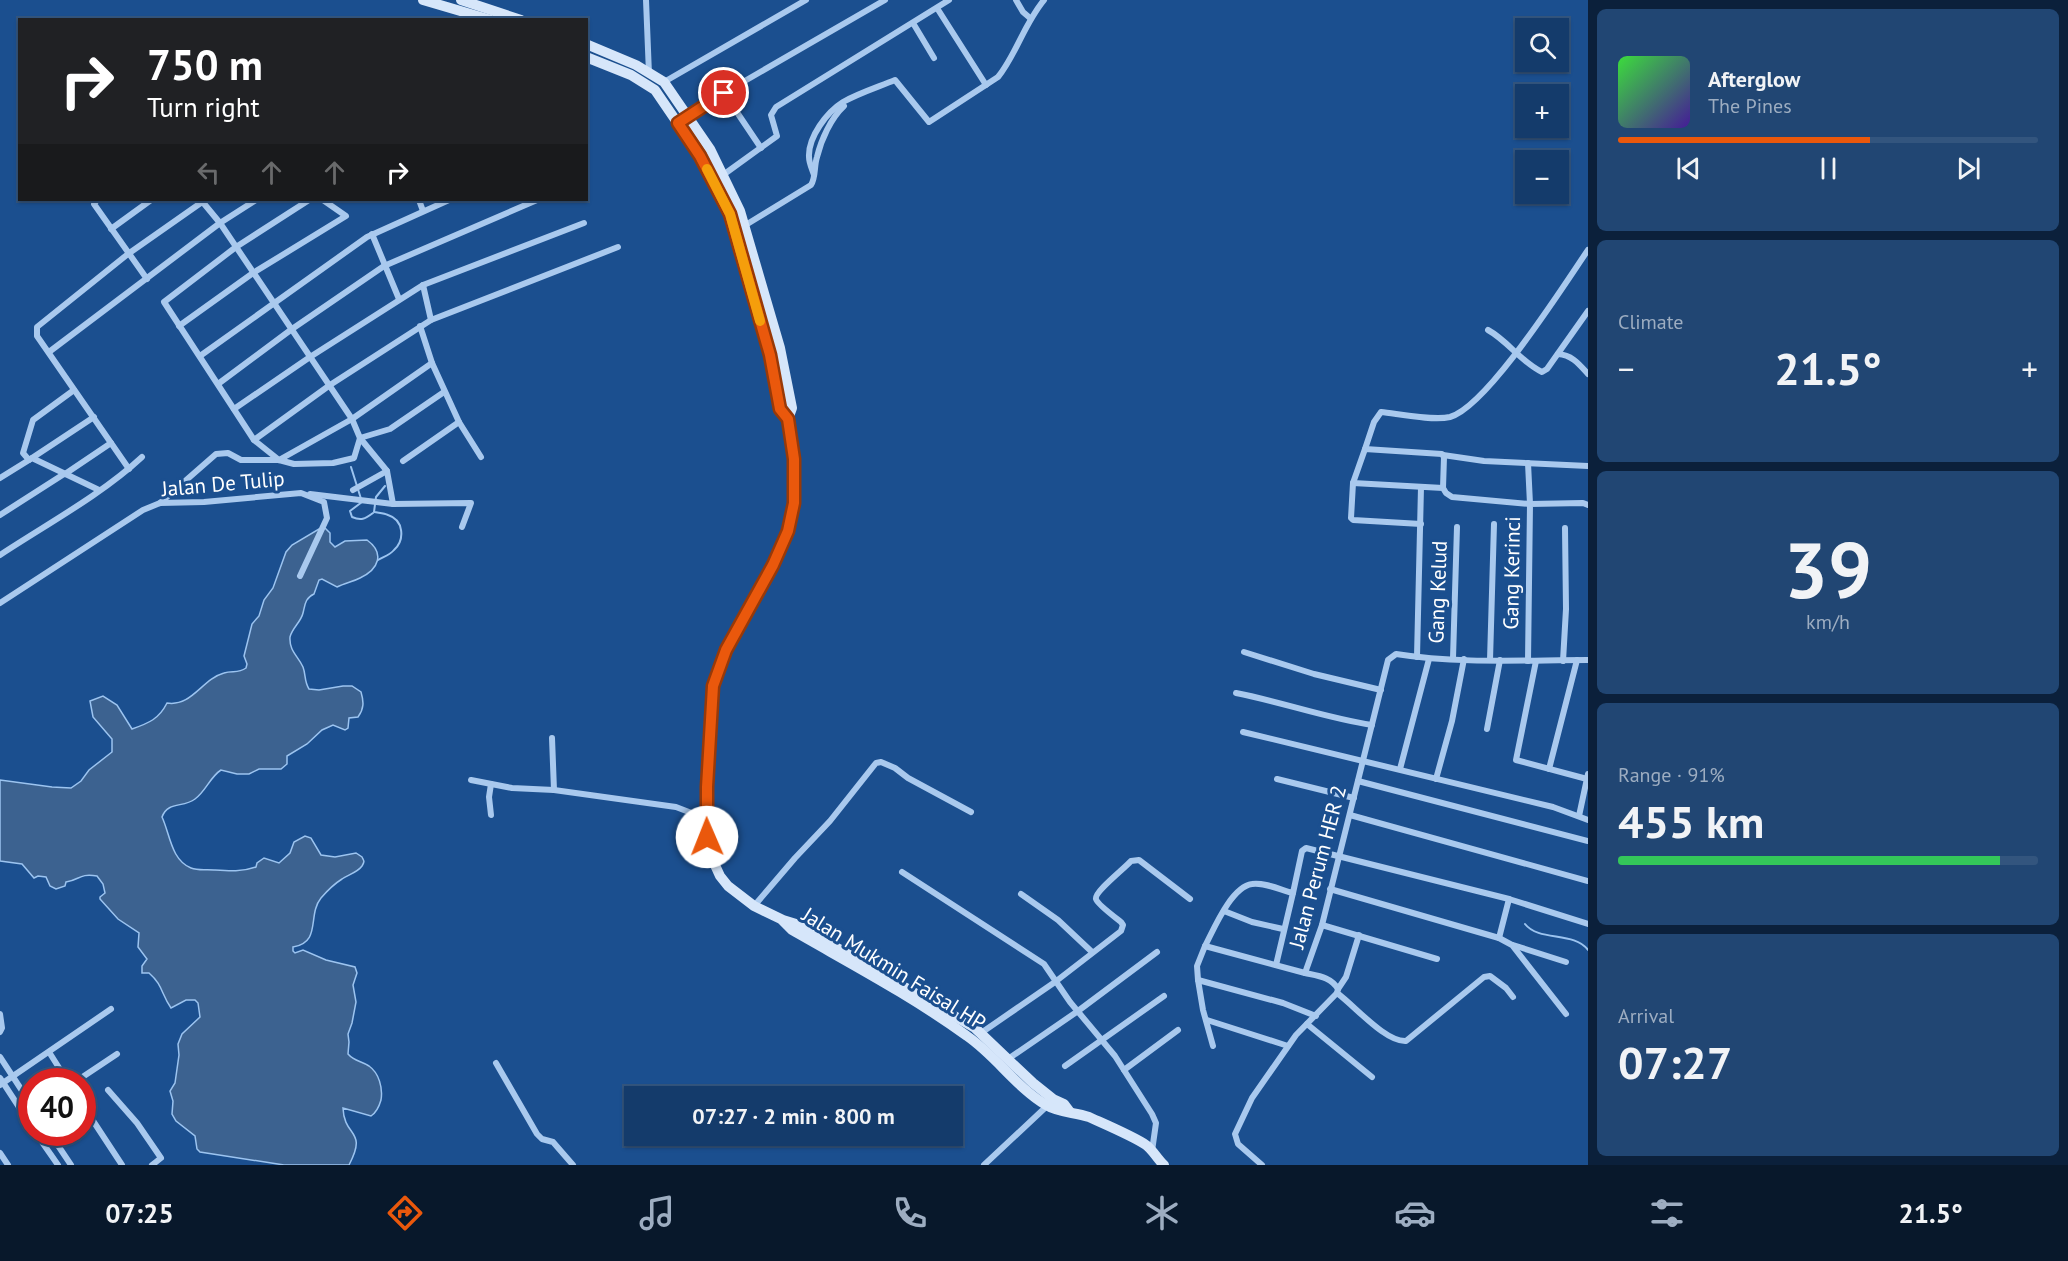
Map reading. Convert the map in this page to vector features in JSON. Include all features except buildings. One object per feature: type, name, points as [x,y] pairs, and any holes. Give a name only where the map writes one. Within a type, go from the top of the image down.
[{"type":"street","points":[[423,0],[462,3],[514,18]]},
{"type":"street","points":[[646,0],[647,77]]},
{"type":"street","points":[[664,82],[806,0]]},
{"type":"street","points":[[683,120],[724,93],[885,0]]},
{"type":"street","points":[[723,175],[777,136],[771,115],[776,108],[949,0]]},
{"type":"street","points":[[1016,0],[1023,12],[1030,18]]},
{"type":"street","points":[[814,175],[809,156],[811,143],[818,129],[834,109],[895,80],[928,122],[998,77],[1005,68],[1030,18],[1044,0]]},
{"type":"street","points":[[462,3],[488,18]]},
{"type":"street","points":[[937,8],[986,85]]},
{"type":"street","points":[[913,23],[934,58]]},
{"type":"street","name":"Jalan Mukmin Faisal HP","points":[[588,45],[647,77],[710,150],[723,175],[740,211],[740,228],[770,355],[780,409],[788,419],[794,459],[794,503],[790,522],[773,565],[726,650],[713,686],[707,819],[709,852],[720,876],[728,886],[754,906],[796,924],[964,1021],[981,1033],[1033,1083],[1053,1099],[1064,1104],[1070,1112]]},
{"type":"street","name":"Jalan Mukmin Faisal HP","points":[[592,63],[664,82],[730,214],[740,228]]},
{"type":"street","points":[[724,93],[761,148]]},
{"type":"street","points":[[740,228],[794,194],[807,189],[814,181],[817,156],[830,126],[838,111],[853,98]]},
{"type":"street","points":[[96,201],[94,204],[147,279]]},
{"type":"street","points":[[111,229],[150,201]]},
{"type":"street","points":[[129,469],[37,336],[37,327],[128,254],[202,201]]},
{"type":"street","points":[[204,201],[352,418],[360,438],[387,471],[393,504]]},
{"type":"street","points":[[49,352],[220,223],[254,201]]},
{"type":"street","points":[[279,460],[254,440],[164,302],[236,247],[307,201]]},
{"type":"street","points":[[179,326],[252,273],[346,216],[324,201]]},
{"type":"street","points":[[419,201],[423,211]]},
{"type":"street","points":[[200,356],[372,234],[447,201]]},
{"type":"street","points":[[218,384],[292,329],[384,266],[535,201]]},
{"type":"street","points":[[234,409],[423,285],[584,223]]},
{"type":"street","points":[[372,234],[399,299]]},
{"type":"street","points":[[254,440],[330,385],[431,320],[618,248]]},
{"type":"street","points":[[1421,524],[1353,520],[1351,515],[1353,483],[1374,422],[1381,412],[1418,417],[1453,416],[1480,395],[1515,354],[1588,250]]},
{"type":"street","points":[[423,285],[431,320]]},
{"type":"street","points":[[1488,330],[1515,354],[1542,372],[1547,369],[1588,311]]},
{"type":"street","points":[[420,326],[444,392],[459,423],[481,457]]},
{"type":"street","points":[[1558,354],[1573,358],[1588,374]]},
{"type":"street","points":[[279,460],[352,418],[432,363]]},
{"type":"street","points":[[74,390],[33,420],[23,453],[30,459],[99,490]]},
{"type":"street","points":[[360,438],[390,429],[444,392]]},
{"type":"street","points":[[0,478],[94,417]]},
{"type":"street","points":[[403,461],[459,423]]},
{"type":"street","points":[[160,504],[216,454],[228,453],[241,460],[279,460],[294,464],[333,462],[354,458],[360,438]]},
{"type":"street","points":[[0,515],[111,443]]},
{"type":"street","points":[[1365,449],[1425,452],[1485,460],[1588,466]]},
{"type":"street","points":[[1443,455],[1443,488],[1452,497],[1530,504],[1528,463]]},
{"type":"street","points":[[0,555],[99,490],[142,458]]},
{"type":"street","points":[[353,490],[387,471]]},
{"type":"street","points":[[1353,483],[1443,488]]},
{"type":"street","points":[[1417,657],[1421,487]]},
{"type":"street","points":[[301,493],[393,504],[471,502],[462,527]]},
{"type":"street","name":"Jalan De Tulip","points":[[0,603],[143,510],[160,504],[301,493],[324,502],[327,518],[300,576]]},
{"type":"street","name":"Gang Kerinci","points":[[1528,661],[1530,504],[1586,504]]},
{"type":"street","points":[[1490,660],[1494,524]]},
{"type":"street","name":"Gang Kelud","points":[[1453,658],[1457,527]]},
{"type":"street","points":[[1563,661],[1566,609],[1565,528]]},
{"type":"street","points":[[1244,652],[1314,674],[1381,690]]},
{"type":"street","name":"Jalan Perum HER 2","points":[[1513,997],[1506,988],[1490,976],[1484,977],[1406,1041],[1398,1041],[1386,1035],[1338,991],[1328,978],[1305,973],[1322,925],[1388,660],[1396,654],[1429,659],[1536,662],[1588,660]]},
{"type":"street","points":[[1400,769],[1429,659]]},
{"type":"street","points":[[1436,779],[1452,721],[1464,659]]},
{"type":"street","points":[[1487,729],[1500,660]]},
{"type":"street","points":[[1549,769],[1577,660]]},
{"type":"street","points":[[1536,662],[1516,760],[1587,777],[1579,816]]},
{"type":"street","points":[[1236,693],[1271,700],[1354,723],[1372,725]]},
{"type":"street","points":[[1243,732],[1553,807],[1588,820]]},
{"type":"street","points":[[552,738],[554,790]]},
{"type":"street","points":[[754,906],[830,821],[876,764],[881,762],[895,768],[908,778],[971,812]]},
{"type":"street","points":[[1278,779],[1354,798]]},
{"type":"street","points":[[471,780],[512,788],[554,790],[676,807],[707,819]]},
{"type":"street","points":[[1358,781],[1588,842]]},
{"type":"street","points":[[491,784],[489,797],[491,815]]},
{"type":"street","points":[[1350,815],[1588,881]]},
{"type":"street","points":[[1276,965],[1302,851],[1306,848],[1509,899],[1588,924]]},
{"type":"street","points":[[981,1033],[1056,982],[1092,952],[1121,932],[1123,925],[1096,899],[1097,891],[1131,861],[1139,860],[1190,900]]},
{"type":"street","points":[[902,872],[1044,964],[1124,1070],[1156,1123],[1155,1157]]},
{"type":"street","points":[[1213,1046],[1198,980],[1197,966],[1204,946],[1232,897],[1247,885],[1254,883],[1293,892]]},
{"type":"street","points":[[1330,889],[1499,938],[1512,945],[1566,962]]},
{"type":"street","points":[[1021,894],[1058,920],[1092,952]]},
{"type":"street","points":[[1499,938],[1509,899]]},
{"type":"street","points":[[1224,911],[1252,922],[1283,929]]},
{"type":"street","name":"Jalan Mukmin Faisal HP","points":[[783,920],[792,930],[935,1014],[968,1036],[1024,1089],[1047,1106],[1060,1112],[1089,1117],[1155,1157]]},
{"type":"street","points":[[1322,925],[1437,959]]},
{"type":"street","points":[[1262,1165],[1238,1144],[1235,1134],[1252,1098],[1288,1046],[1338,991],[1346,977],[1359,935]]},
{"type":"street","points":[[1512,945],[1566,1014]]},
{"type":"street","points":[[1204,946],[1305,973]]},
{"type":"street","points":[[1008,1059],[1078,1011],[1156,952]]},
{"type":"street","points":[[1198,980],[1283,1003],[1316,1016]]},
{"type":"street","points":[[1065,1066],[1164,996]]},
{"type":"street","points":[[18,1106],[1,1082],[12,1077],[111,1009]]},
{"type":"street","points":[[0,1014],[2,1028],[0,1032]]},
{"type":"street","points":[[1207,1020],[1288,1046]]},
{"type":"street","points":[[1307,1024],[1372,1077]]},
{"type":"street","points":[[1124,1070],[1178,1030]]},
{"type":"street","points":[[48,1052],[59,1068]]},
{"type":"street","points":[[96,1068],[117,1054]]},
{"type":"street","points":[[0,1057],[18,1086]]},
{"type":"street","points":[[496,1063],[537,1134],[542,1139],[553,1142],[573,1165]]},
{"type":"street","points":[[108,1090],[137,1123],[161,1158],[152,1165]]},
{"type":"street","points":[[984,1165],[1047,1106]]},
{"type":"street","points":[[96,1125],[122,1165]]},
{"type":"street","points":[[45,1146],[58,1165]]},
{"type":"street","points":[[58,1146],[71,1165]]},
{"type":"street","points":[[0,1153],[8,1165]]},
{"type":"water","points":[[325,528],[330,533],[330,542],[335,547],[345,541],[367,540],[376,550],[377,560],[372,570],[337,587],[322,579],[319,580],[314,594],[306,602],[302,616],[291,634],[290,642],[292,650],[303,667],[309,689],[352,686],[361,692],[363,699],[360,714],[358,717],[349,718],[348,728],[345,730],[333,725],[322,730],[307,744],[287,756],[287,764],[281,769],[259,769],[249,774],[221,770],[195,799],[168,809],[162,817],[175,853],[184,864],[194,869],[246,870],[256,867],[257,863],[264,858],[279,863],[290,853],[294,842],[305,836],[311,838],[321,855],[335,857],[356,853],[364,860],[360,868],[336,883],[321,898],[308,940],[293,947],[293,951],[295,953],[303,950],[326,960],[355,967],[357,973],[353,985],[356,1002],[348,1034],[348,1054],[369,1066],[378,1077],[381,1086],[381,1100],[378,1109],[371,1116],[343,1108],[344,1118],[356,1139],[349,1165],[284,1165],[200,1152],[197,1149],[195,1136],[176,1121],[172,1114],[173,1101],[170,1091],[175,1083],[179,1055],[178,1044],[182,1034],[200,1017],[198,1003],[195,1000],[186,1000],[171,1008],[154,977],[149,973],[142,973],[142,966],[147,959],[138,947],[139,933],[118,919],[100,899],[105,893],[103,884],[97,876],[83,876],[66,882],[65,886],[56,889],[50,886],[46,877],[34,878],[22,864],[0,861],[0,780],[71,788],[112,752],[112,739],[93,717],[90,701],[103,696],[117,705],[132,729],[153,720],[167,703],[176,703],[190,697],[216,676],[246,668],[244,656],[252,624],[259,616],[264,600],[273,588],[286,552],[292,545],[319,529]]},
{"type":"waterway","points":[[351,467],[362,502],[350,511],[352,517],[363,519],[373,513]]},
{"type":"waterway","points":[[378,560],[398,546],[401,536],[397,521],[385,514],[374,512],[376,497],[385,486]]},
{"type":"waterway","points":[[1525,924],[1531,930],[1539,933],[1574,940],[1588,950]]},
{"type":"slow traffic","points":[[707,169],[730,214],[746,264],[760,321]]},
{"type":"route","points":[[707,837],[707,787],[713,686],[726,650],[778,555],[788,531],[794,503],[794,459],[788,419],[780,409],[770,355],[746,264],[730,214],[700,156],[678,123],[724,93]]}]
